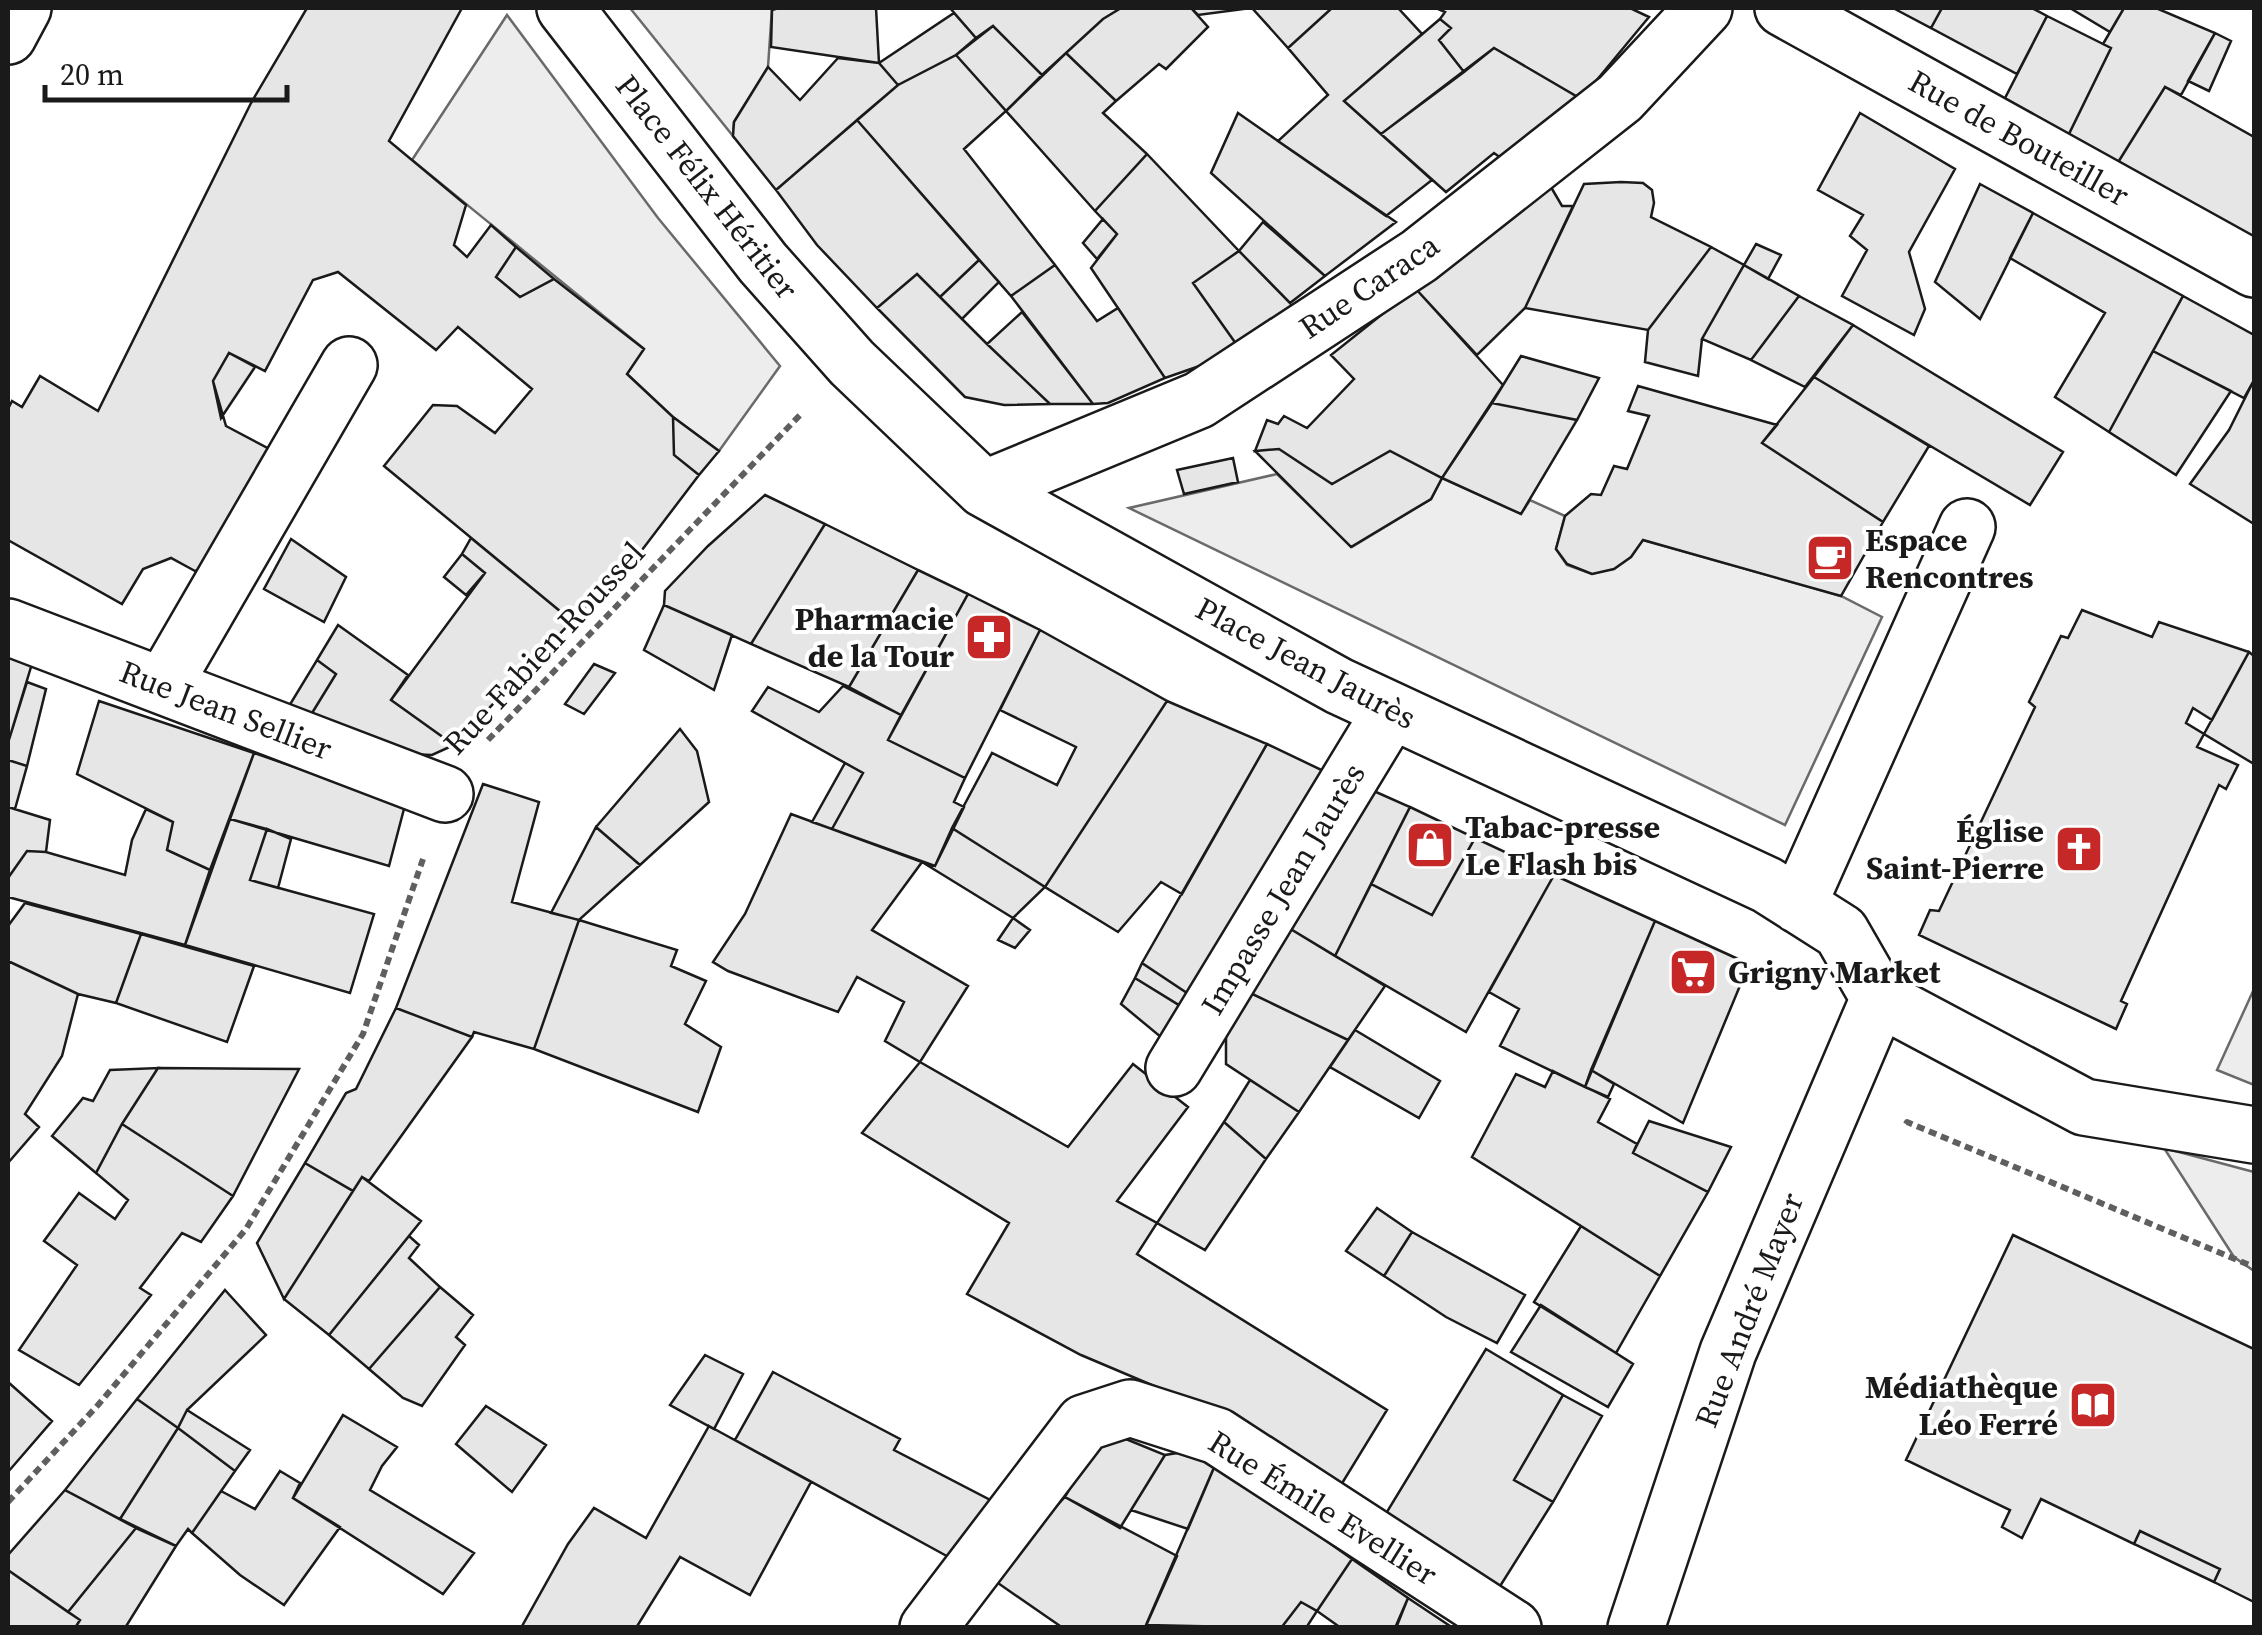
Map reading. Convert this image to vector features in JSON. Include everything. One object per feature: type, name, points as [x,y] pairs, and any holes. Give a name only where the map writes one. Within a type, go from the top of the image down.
[{"type":"street","points":[[8,36],[22,8]]},
{"type":"street","name":"Place Félix Héritier","points":[[565,8],[763,263],[852,364]]},
{"type":"street","name":"Rue Caraca","points":[[984,488],[1199,400],[1418,256],[1620,98],[1704,8]]},
{"type":"street","name":"Rue de Bouteiller","points":[[1783,8],[2254,269]]},
{"type":"street","name":"Place Jean Jaurès","points":[[852,364],[984,488],[1338,686],[1767,885],[1841,932],[1878,998]]},
{"type":"street","points":[[163,686],[350,365]]},
{"type":"street","points":[[1798,905],[1967,527]]},
{"type":"street","name":"Rue Jean Sellier","points":[[8,627],[445,794]]},
{"type":"street","name":"Impasse Jean Jaurès","points":[[1174,1068],[1391,710]]},
{"type":"street","points":[[1878,998],[2084,1107],[2254,1135]]},
{"type":"street","name":"Rue André Mayer","points":[[1636,1628],[1728,1352],[1878,998]]},
{"type":"street","name":"Rue Émile Evellier","points":[[928,1628],[1084,1423],[1130,1408],[1217,1436],[1513,1628]]},
{"type":"path","name":"Rue Fabien Roussel","points":[[8,1502],[98,1405],[246,1229],[363,1034],[445,794],[496,730],[852,364]]},
{"type":"path","points":[[1829,1111],[1896,1146],[1908,1122],[2254,1267]]},
{"type":"shaded area","points":[[630,8],[772,8],[768,67],[734,122],[733,136]]},
{"type":"shaded area","points":[[507,15],[658,218],[780,366],[719,451],[673,417],[627,374],[643,348],[412,160]]},
{"type":"shaded area","points":[[1277,474],[1352,547],[1431,499],[1442,478],[1521,514],[1530,500],[1565,516],[1556,549],[1567,565],[1592,574],[1614,568],[1643,540],[1841,596],[1882,617],[1785,825],[1129,508]]},
{"type":"shaded area","points":[[2254,989],[2254,1085],[2217,1070]]},
{"type":"shaded area","points":[[2164,1148],[2254,1172],[2254,1271],[2234,1257]]},
{"type":"building","points":[[307,8],[462,8],[389,141],[466,205],[454,245],[467,257],[491,225],[516,247],[496,277],[520,297],[554,279],[644,349],[627,374],[673,417],[674,455],[699,475],[642,550],[572,621],[384,466],[433,405],[457,406],[495,433],[532,389],[458,327],[436,350],[338,272],[313,280],[265,371],[229,353],[213,381],[226,426],[277,453],[221,563],[195,571],[171,558],[143,569],[122,604],[8,540],[8,409],[12,401],[22,407],[40,376],[98,411],[251,103]]},
{"type":"building","points":[[876,8],[879,63],[771,47],[772,10]]},
{"type":"building","points":[[950,8],[1121,8],[1103,19],[1042,75],[993,26],[976,38]]},
{"type":"building","points":[[1121,8],[1191,8],[1208,27],[1166,69],[1159,64],[1116,101],[1066,53]]},
{"type":"building","points":[[1191,8],[1251,8],[1198,15]]},
{"type":"building","points":[[1252,8],[1332,8],[1288,48]]},
{"type":"building","points":[[1332,8],[1398,8],[1422,34],[1344,101],[1432,180],[1386,216],[1278,141],[1328,95],[1288,48]]},
{"type":"building","points":[[1436,8],[1630,8],[1649,17],[1581,99],[1494,48],[1464,72],[1439,40],[1451,28],[1440,19],[1445,12]]},
{"type":"building","points":[[1893,8],[1942,8],[1931,28]]},
{"type":"building","points":[[1942,8],[2032,8],[2047,16],[2017,74],[1931,28]]},
{"type":"building","points":[[2070,8],[2124,8],[2110,32]]},
{"type":"building","points":[[2124,8],[2156,8],[2215,33],[2181,95],[2165,87],[2117,164],[2067,138],[2111,48],[2103,44]]},
{"type":"building","points":[[954,13],[976,38],[956,55],[898,85],[879,63]]},
{"type":"building","points":[[2047,16],[2111,48],[2067,138],[2002,104]]},
{"type":"building","points":[[1440,19],[1451,28],[1439,40],[1464,72],[1381,134],[1344,101]]},
{"type":"building","points":[[993,26],[1042,75],[1006,111],[956,55]]},
{"type":"building","points":[[2215,33],[2231,41],[2209,91],[2188,81]]},
{"type":"building","points":[[1494,48],[1581,99],[1505,161],[1494,153],[1446,192],[1381,134]]},
{"type":"building","points":[[1066,53],[1116,101],[1103,113],[1147,154],[1095,211],[1006,111]]},
{"type":"building","points":[[956,55],[1006,111],[964,149],[1055,265],[1011,296],[857,120],[898,85]]},
{"type":"building","points":[[838,58],[879,63],[898,85],[776,190],[733,136],[734,122],[768,67],[800,100]]},
{"type":"building","points":[[2165,87],[2254,137],[2254,237],[2117,164]]},
{"type":"building","points":[[1238,113],[1396,222],[1325,276],[1211,173]]},
{"type":"building","points":[[1860,113],[1955,169],[1909,252],[1925,309],[1914,335],[1842,296],[1867,250],[1850,236],[1863,215],[1818,190]]},
{"type":"building","points":[[857,120],[979,260],[940,297],[917,274],[877,308],[817,245],[776,190]]},
{"type":"building","points":[[1147,154],[1239,251],[1193,283],[1239,348],[1165,378],[1091,268],[1117,234],[1095,211]]},
{"type":"building","points":[[1548,182],[1562,206],[1573,206],[1525,308],[1477,355],[1415,288]]},
{"type":"building","points":[[1643,183],[1652,190],[1651,217],[1711,247],[1648,330],[1525,308],[1584,184]]},
{"type":"building","points":[[1980,184],[2033,213],[1980,319],[1935,282]]},
{"type":"building","points":[[2033,213],[2183,296],[2109,432],[2055,397],[2105,313],[2010,258]]},
{"type":"building","points":[[1103,219],[1117,234],[1097,259],[1083,243]]},
{"type":"building","points":[[1263,222],[1325,276],[1290,303],[1239,251]]},
{"type":"building","points":[[1756,244],[1781,255],[1768,279],[1744,265]]},
{"type":"building","points":[[516,247],[554,279],[520,297],[496,277]]},
{"type":"building","points":[[1711,247],[1744,265],[1702,339],[1698,376],[1645,362],[1648,330]]},
{"type":"building","points":[[1239,251],[1294,307],[1239,348],[1193,283]]},
{"type":"building","points":[[979,260],[999,282],[962,319],[940,297]]},
{"type":"building","points":[[1055,265],[1097,321],[1118,308],[1165,378],[1108,403],[1093,404],[1011,296]]},
{"type":"building","points":[[1744,265],[1799,296],[1751,360],[1702,339]]},
{"type":"building","points":[[917,274],[1050,404],[1004,405],[965,397],[877,308]]},
{"type":"building","points":[[1415,288],[1503,385],[1442,478],[1390,451],[1332,484],[1279,449],[1255,451],[1267,420],[1278,424],[1284,416],[1307,428],[1354,379],[1331,355]]},
{"type":"building","points":[[1799,296],[1853,325],[1805,387],[1751,360]]},
{"type":"building","points":[[2183,296],[2254,335],[2254,380],[2244,398],[2153,351]]},
{"type":"building","points":[[1022,312],[1093,404],[1050,404],[987,344]]},
{"type":"building","points":[[1853,325],[2063,452],[2030,505],[1814,377]]},
{"type":"building","points":[[2153,351],[2231,391],[2176,475],[2109,432]]},
{"type":"building","points":[[229,353],[255,367],[221,418],[213,381]]},
{"type":"building","points":[[1521,356],[1599,378],[1577,420],[1492,403]]},
{"type":"building","points":[[1814,377],[1929,446],[1883,522],[1762,443]]},
{"type":"building","points":[[2254,380],[2254,524],[2190,484],[2229,430]]},
{"type":"building","points":[[1638,386],[1777,425],[1762,443],[1883,522],[1841,596],[1643,540],[1631,557],[1614,569],[1592,574],[1567,564],[1556,549],[1565,516],[1591,494],[1601,495],[1614,466],[1627,469],[1649,416],[1628,411]]},
{"type":"building","points":[[1492,403],[1577,420],[1521,514],[1442,478]]},
{"type":"building","points":[[673,417],[719,451],[699,475],[674,455]]},
{"type":"building","points":[[1279,449],[1332,484],[1390,451],[1442,478],[1431,499],[1351,547],[1255,451]]},
{"type":"building","points":[[1233,458],[1238,482],[1184,494],[1177,470]]},
{"type":"building","points":[[765,495],[825,524],[751,644],[664,605],[665,591]]},
{"type":"building","points":[[825,524],[918,570],[849,687],[751,644]]},
{"type":"building","points":[[471,538],[572,621],[454,745],[391,700],[485,573],[462,554]]},
{"type":"building","points":[[291,539],[346,577],[324,622],[264,589]]},
{"type":"building","points":[[462,554],[485,573],[466,595],[444,577]]},
{"type":"building","points":[[918,570],[968,594],[901,715],[849,687]]},
{"type":"building","points":[[968,594],[1040,630],[965,778],[888,740]]},
{"type":"building","points":[[664,605],[732,635],[714,690],[644,650]]},
{"type":"building","name":"Église Saint-Pierre","points":[[2082,610],[2152,637],[2159,622],[2249,652],[2212,720],[2193,708],[2186,723],[2204,734],[2197,747],[2238,765],[2226,789],[2219,785],[2121,1001],[2127,1004],[2116,1029],[1919,935],[1930,910],[1939,911],[2035,707],[2029,702],[2061,636],[2068,638]]},
{"type":"building","points":[[338,625],[408,675],[391,700],[454,745],[432,755],[408,754],[309,718],[336,674],[317,660]]},
{"type":"building","points":[[1040,630],[1167,701],[1045,887],[952,828],[992,753],[1057,785],[1076,747],[1000,710]]},
{"type":"building","points":[[8,647],[34,657],[8,743]]},
{"type":"building","points":[[2249,652],[2254,656],[2254,764],[2204,734]]},
{"type":"building","points":[[317,660],[336,674],[309,718],[286,711]]},
{"type":"building","points":[[594,664],[615,673],[584,714],[565,704]]},
{"type":"building","points":[[27,682],[46,689],[27,766],[8,760],[8,743]]},
{"type":"building","points":[[843,686],[901,715],[888,740],[965,778],[954,802],[964,807],[935,866],[832,829],[863,773],[752,711],[768,687],[819,712]]},
{"type":"building","points":[[99,701],[254,753],[210,870],[167,850],[173,822],[77,774]]},
{"type":"building","points":[[1167,701],[1267,744],[1182,894],[1161,882],[1118,932],[1045,887]]},
{"type":"building","points":[[680,729],[697,751],[709,802],[640,865],[596,827]]},
{"type":"building","points":[[1267,744],[1332,775],[1190,995],[1142,963]]},
{"type":"building","points":[[254,753],[405,805],[389,866],[230,819]]},
{"type":"building","points":[[8,760],[27,766],[15,809],[8,807]]},
{"type":"building","points":[[845,763],[863,773],[832,829],[812,822]]},
{"type":"building","points":[[483,784],[539,802],[512,902],[579,920],[534,1049],[474,1032],[472,1037],[396,1008]]},
{"type":"building","points":[[1367,788],[1410,807],[1335,956],[1289,928]]},
{"type":"building","points":[[8,807],[50,820],[46,852],[27,851],[8,878]]},
{"type":"building","points":[[1410,807],[1475,838],[1432,915],[1371,884]]},
{"type":"building","points":[[146,809],[173,822],[167,850],[210,870],[185,945],[8,897],[8,878],[27,851],[46,852],[125,875],[132,840]]},
{"type":"building","points":[[791,814],[922,862],[872,930],[968,986],[920,1062],[885,1041],[904,1002],[857,977],[838,1012],[713,962],[745,914]]},
{"type":"building","points":[[230,819],[267,829],[250,880],[374,914],[350,993],[185,945]]},
{"type":"building","points":[[596,827],[640,865],[579,920],[551,913]]},
{"type":"building","points":[[952,828],[1045,887],[1013,918],[922,862],[935,866]]},
{"type":"building","points":[[267,829],[291,839],[278,888],[250,880]]},
{"type":"building","points":[[1475,838],[1554,875],[1466,1032],[1335,956],[1371,884],[1432,915]]},
{"type":"building","points":[[1554,875],[1655,921],[1585,1087],[1500,1046],[1519,1009],[1489,992]]},
{"type":"building","points":[[25,903],[141,934],[116,1003],[78,994],[8,961],[8,926]]},
{"type":"building","points":[[1013,918],[1030,930],[1015,948],[998,940]]},
{"type":"building","points":[[579,920],[677,950],[671,966],[706,981],[685,1024],[721,1047],[698,1112],[534,1049]]},
{"type":"building","points":[[1655,921],[1749,964],[1683,1123],[1591,1070]]},
{"type":"building","points":[[1289,928],[1385,986],[1348,1040],[1244,990]]},
{"type":"building","points":[[141,934],[254,966],[227,1042],[116,1003]]},
{"type":"building","points":[[8,961],[78,994],[62,1056],[25,1114],[39,1127],[8,1163]]},
{"type":"building","points":[[1142,963],[1190,995],[1182,1007],[1135,978]]},
{"type":"building","points":[[1135,978],[1182,1007],[1162,1038],[1121,1004]]},
{"type":"building","points":[[1244,990],[1348,1040],[1299,1112],[1226,1064],[1226,1026]]},
{"type":"building","points":[[396,1008],[472,1037],[369,1181],[362,1177],[353,1191],[305,1163],[346,1093],[356,1089]]},
{"type":"building","points":[[1355,1030],[1440,1081],[1419,1118],[1330,1067]]},
{"type":"building","points":[[920,1062],[1068,1147],[1133,1064],[1188,1107],[1117,1201],[1157,1223],[1137,1254],[1387,1410],[1341,1485],[1249,1426],[1081,1355],[967,1294],[1009,1223],[862,1133]]},
{"type":"building","points":[[158,1068],[299,1069],[233,1196],[122,1124]]},
{"type":"building","points":[[158,1068],[96,1173],[52,1136],[83,1098],[93,1101],[110,1070]]},
{"type":"building","points":[[1591,1070],[1614,1084],[1608,1097],[1585,1087]]},
{"type":"building","points":[[1553,1071],[1610,1099],[1598,1122],[1637,1144],[1633,1153],[1708,1192],[1660,1276],[1472,1157],[1516,1074],[1545,1087]]},
{"type":"building","points":[[1250,1080],[1299,1112],[1266,1159],[1224,1122]]},
{"type":"building","points":[[1649,1121],[1731,1147],[1708,1192],[1633,1153]]},
{"type":"building","points":[[1224,1122],[1266,1159],[1205,1250],[1157,1223]]},
{"type":"building","points":[[122,1124],[233,1196],[201,1242],[182,1233],[140,1288],[151,1295],[79,1385],[19,1350],[77,1265],[44,1241],[79,1193],[115,1219],[128,1200],[96,1173]]},
{"type":"building","points":[[305,1163],[353,1191],[284,1299],[257,1243]]},
{"type":"building","points":[[362,1177],[421,1221],[329,1335],[284,1299]]},
{"type":"building","points":[[1377,1208],[1412,1232],[1384,1276],[1346,1251]]},
{"type":"building","points":[[1581,1226],[1660,1276],[1616,1353],[1534,1302]]},
{"type":"building","points":[[1412,1232],[1525,1295],[1497,1343],[1446,1317],[1384,1276]]},
{"type":"building","name":"Médiathèque Léo Ferré","points":[[2013,1235],[2254,1349],[2254,1602],[2214,1582],[2220,1569],[2140,1531],[2134,1544],[2041,1499],[2022,1538],[2002,1527],[2010,1510],[1906,1460]]},
{"type":"building","points":[[409,1236],[419,1245],[409,1258],[440,1287],[369,1369],[329,1335]]},
{"type":"building","points":[[440,1287],[473,1315],[456,1337],[465,1345],[422,1406],[403,1398],[369,1369]]},
{"type":"building","points":[[225,1290],[266,1335],[187,1410],[178,1428],[137,1399]]},
{"type":"building","points":[[1541,1305],[1633,1364],[1608,1407],[1511,1352]]},
{"type":"building","points":[[1486,1349],[1563,1395],[1514,1480],[1553,1502],[1497,1591],[1382,1520]]},
{"type":"building","points":[[705,1355],[743,1374],[714,1429],[670,1405]]},
{"type":"building","points":[[773,1372],[900,1439],[894,1450],[996,1503],[954,1560],[735,1440]]},
{"type":"building","points":[[8,1382],[52,1421],[8,1472]]},
{"type":"building","points":[[1563,1395],[1602,1416],[1553,1502],[1514,1480]]},
{"type":"building","points":[[137,1399],[178,1428],[120,1519],[65,1490]]},
{"type":"building","points":[[486,1406],[546,1445],[512,1492],[456,1444]]},
{"type":"building","points":[[187,1410],[250,1450],[235,1471],[178,1428]]},
{"type":"building","points":[[343,1415],[397,1447],[370,1490],[474,1553],[443,1594],[293,1498]]},
{"type":"building","points":[[709,1426],[811,1482],[750,1595],[680,1557],[636,1628],[521,1628],[568,1544],[594,1508],[646,1538]]},
{"type":"building","points":[[178,1428],[235,1471],[192,1533],[188,1529],[176,1546],[120,1519]]},
{"type":"building","points":[[1121,1437],[1165,1455],[1120,1528],[1065,1497],[1092,1449]]},
{"type":"building","points":[[1196,1450],[1216,1463],[1188,1529],[1131,1510],[1165,1455]]},
{"type":"building","points":[[1216,1463],[1352,1559],[1317,1611],[1301,1602],[1281,1628],[1146,1625]]},
{"type":"building","points":[[280,1471],[300,1483],[293,1498],[340,1527],[284,1605],[240,1575],[192,1533],[221,1491],[255,1509]]},
{"type":"building","points":[[65,1490],[136,1528],[68,1612],[8,1570],[8,1555]]},
{"type":"building","points":[[1065,1497],[1177,1556],[1145,1628],[1063,1628],[995,1581],[996,1569]]},
{"type":"building","points":[[136,1528],[176,1546],[125,1628],[75,1628],[80,1620],[68,1612]]},
{"type":"building","points":[[2140,1531],[2220,1569],[2214,1582],[2134,1544]]},
{"type":"building","points":[[1352,1559],[1408,1598],[1395,1628],[1341,1628],[1317,1611]]},
{"type":"building","points":[[8,1570],[80,1620],[75,1628],[8,1628]]},
{"type":"building","points":[[1408,1598],[1453,1628],[1396,1628]]},
{"type":"building","points":[[1301,1602],[1317,1611],[1306,1628],[1281,1628]]},
{"type":"place","name":"Espace Rencontres","points":[[1830,558]]},
{"type":"place","name":"Pharmacie de la Tour","points":[[989,637]]},
{"type":"place","name":"Tabac-presse Le Flash bis","points":[[1430,845]]},
{"type":"place","name":"Église Saint-Pierre","points":[[2079,849]]},
{"type":"place","name":"Grigny Market","points":[[1693,972]]},
{"type":"place","name":"Médiathèque Léo Ferré","points":[[2093,1405]]}]
